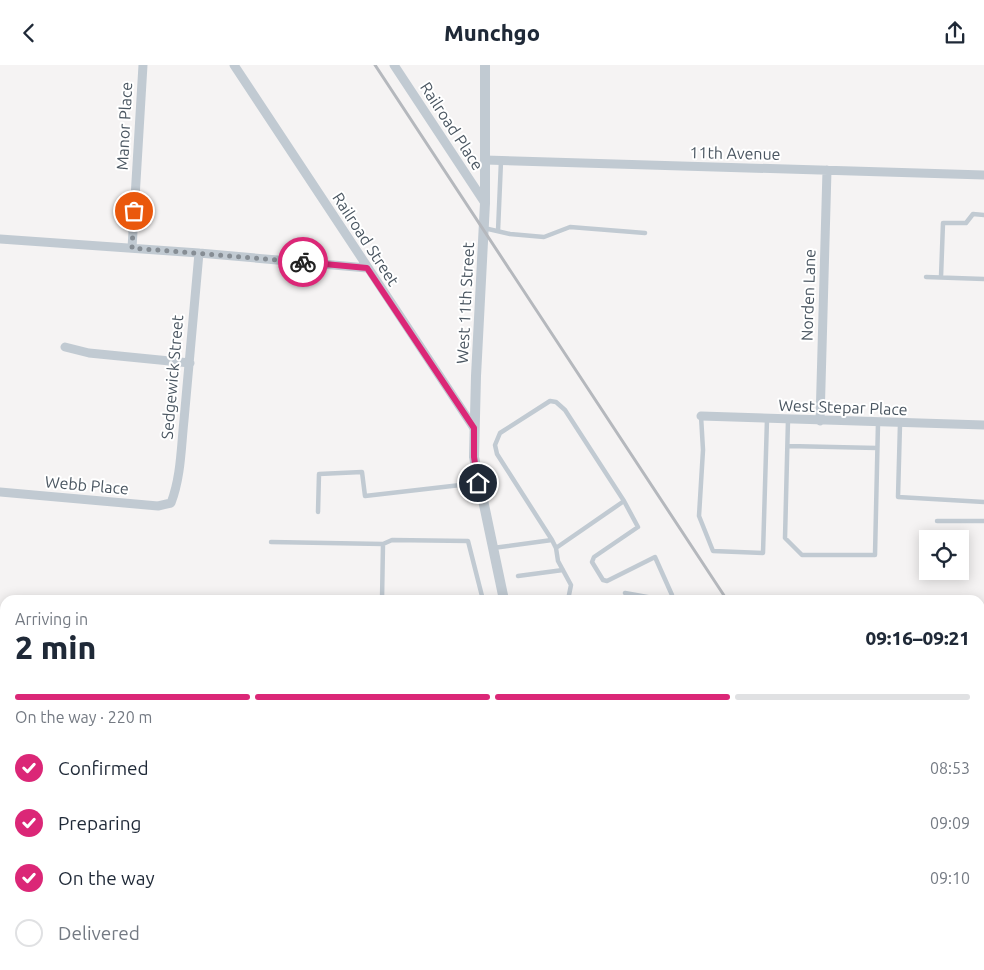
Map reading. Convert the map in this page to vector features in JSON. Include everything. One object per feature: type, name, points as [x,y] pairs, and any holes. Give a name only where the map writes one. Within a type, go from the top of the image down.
[{"type":"street","name":"Manor Place","points":[[132,248],[143,65]]},
{"type":"street","name":"Railroad Street","points":[[234,65],[474,428]]},
{"type":"street","name":"Railroad Place","points":[[394,65],[485,203]]},
{"type":"street","name":"West 11th Street","points":[[485,65],[485,203],[474,457],[503,595]]},
{"type":"street","name":"11th Avenue","points":[[485,160],[984,175]]},
{"type":"street","name":"Norden Lane","points":[[820,421],[827,170]]},
{"type":"street","points":[[0,239],[198,253],[367,268]]},
{"type":"street","name":"Sedgewick Street","points":[[171,503],[176,490],[190,363],[198,253]]},
{"type":"street","points":[[65,347],[88,353],[190,363]]},
{"type":"street","name":"West Stepar Place","points":[[701,416],[900,424],[984,425]]},
{"type":"street","name":"Webb Place","points":[[0,492],[158,506],[171,503]]},
{"type":"lane","points":[[498,231],[500,161]]},
{"type":"lane","points":[[485,181],[499,182]]},
{"type":"lane","points":[[941,277],[943,223],[966,223],[973,214],[984,215]]},
{"type":"lane","points":[[484,228],[544,237],[570,227],[645,233]]},
{"type":"lane","points":[[926,277],[984,279]]},
{"type":"lane","points":[[569,595],[571,585],[558,561],[556,548],[497,454],[495,445],[500,433],[550,401],[556,402],[565,410],[624,501],[638,527],[594,557],[592,562],[603,580],[607,581],[655,557],[672,595]]},
{"type":"lane","points":[[701,416],[702,450],[699,516],[713,551],[762,553],[767,419]]},
{"type":"lane","points":[[788,420],[785,538],[802,555],[875,555],[878,423]]},
{"type":"lane","points":[[900,424],[898,497],[984,502]]},
{"type":"lane","points":[[788,446],[877,448]]},
{"type":"lane","points":[[318,512],[319,474],[362,473],[365,496],[478,483]]},
{"type":"lane","points":[[556,548],[624,501]]},
{"type":"lane","points":[[937,521],[984,521]]},
{"type":"lane","points":[[271,542],[383,544],[392,540],[468,541],[482,595]]},
{"type":"lane","points":[[493,548],[552,541]]},
{"type":"lane","points":[[382,595],[383,544]]},
{"type":"lane","points":[[518,576],[563,570]]},
{"type":"lane","points":[[625,593],[636,595]]},
{"type":"railway","points":[[375,65],[724,595]]},
{"type":"way so far","points":[[134,211],[132,248],[303,262]]},
{"type":"route","points":[[303,262],[367,268],[474,428],[474,457],[478,483]]}]
